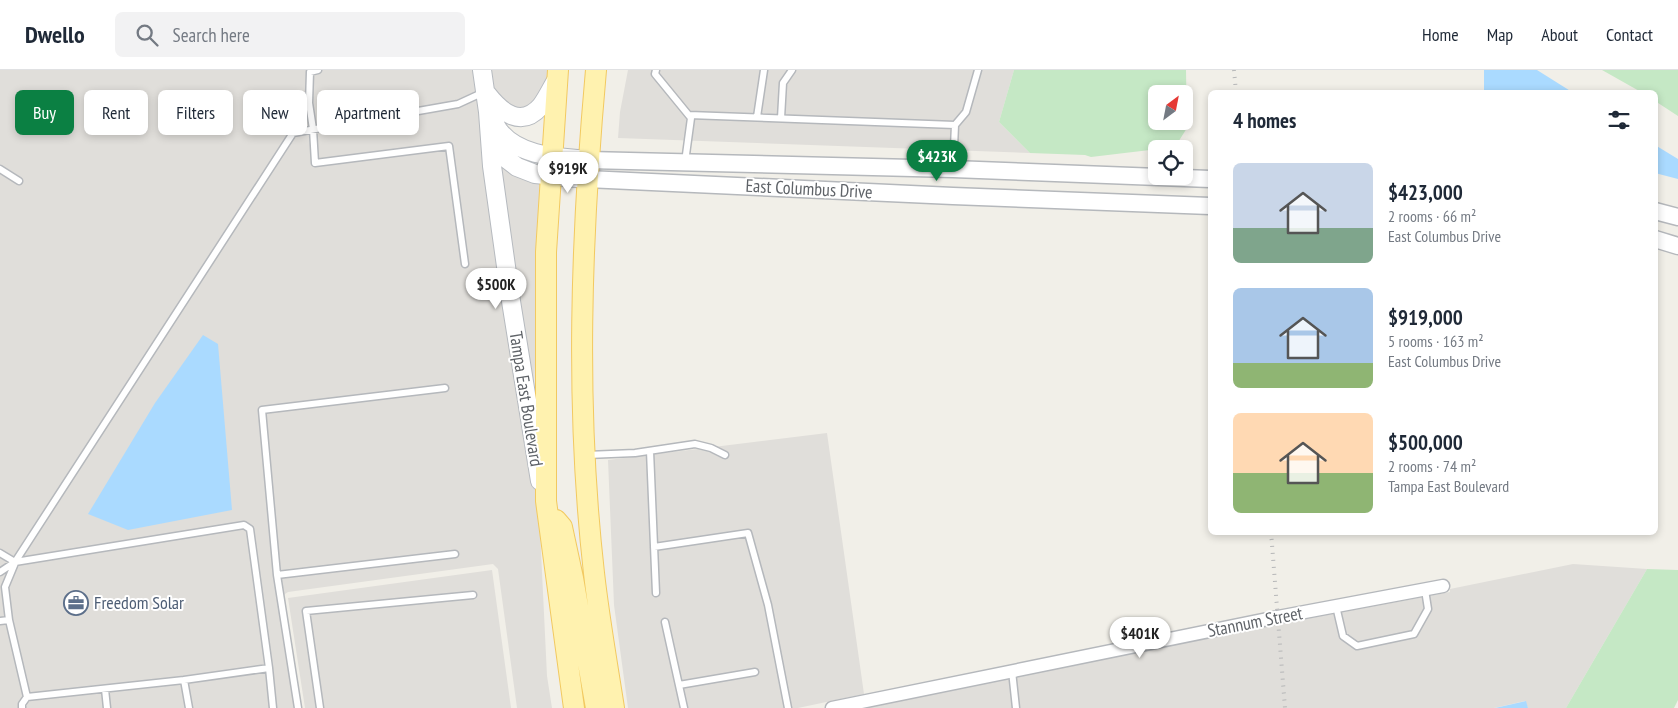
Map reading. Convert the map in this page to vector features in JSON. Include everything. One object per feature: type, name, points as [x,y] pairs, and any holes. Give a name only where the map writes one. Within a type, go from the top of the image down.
[{"type":"main road","name":"Tampa East Boulevard","points":[[482,70],[510,295],[540,480],[546,505]]},
{"type":"main road","points":[[596,70],[588,169],[582,351],[586,455],[594,573],[614,708]]},
{"type":"main road","points":[[485,91],[497,107],[509,115],[519,117],[528,115],[540,106],[558,74]]},
{"type":"main road","points":[[558,74],[546,252],[546,505],[574,708]]},
{"type":"main road","name":"Tampa East Boulevard","points":[[488,112],[500,132],[516,145],[530,151],[551,167]]},
{"type":"main road","points":[[491,147],[517,167],[535,174],[551,167],[588,169]]},
{"type":"main road","points":[[546,505],[562,527],[575,587],[596,708]]},
{"type":"street","name":"East Columbus Drive","points":[[588,169],[685,162],[953,169],[1208,179]]},
{"type":"street","name":"East Columbus Drive","points":[[588,169],[953,196],[1208,206]]},
{"type":"street","points":[[953,169],[953,196]]},
{"type":"street","points":[[1658,212],[1678,217]]},
{"type":"street","points":[[1658,241],[1678,246]]},
{"type":"street","name":"Stannum Street","points":[[832,708],[1443,586]]},
{"type":"lane","points":[[318,70],[310,72],[309,103],[315,163],[449,146],[465,264]]},
{"type":"lane","points":[[656,70],[655,74],[691,118],[685,162]]},
{"type":"lane","points":[[757,117],[764,70]]},
{"type":"lane","points":[[781,118],[783,83],[792,70]]},
{"type":"lane","points":[[953,169],[955,125],[966,112],[978,70]]},
{"type":"lane","points":[[27,697],[9,620],[5,587],[15,562],[293,133],[458,104],[485,91]]},
{"type":"lane","points":[[689,115],[955,125]]},
{"type":"lane","points":[[0,169],[19,181]]},
{"type":"lane","points":[[298,708],[277,575],[262,410],[445,388]]},
{"type":"lane","points":[[586,455],[635,453],[695,444],[711,448],[725,455]]},
{"type":"lane","points":[[650,451],[656,593]]},
{"type":"lane","points":[[0,572],[15,562],[244,525],[250,530],[273,708]]},
{"type":"lane","points":[[654,547],[748,533],[768,605],[788,708]]},
{"type":"lane","points":[[0,553],[15,562]]},
{"type":"lane","points":[[277,575],[455,554]]},
{"type":"lane","points":[[1336,606],[1344,636],[1357,646],[1414,634],[1428,609],[1425,590]]},
{"type":"lane","points":[[320,708],[306,610],[473,595]]},
{"type":"lane","points":[[0,621],[9,620]]},
{"type":"lane","points":[[665,622],[684,708]]},
{"type":"lane","points":[[22,708],[22,704],[27,697],[184,680],[269,668]]},
{"type":"lane","points":[[1012,671],[1016,708]]},
{"type":"lane","points":[[679,685],[755,672]]},
{"type":"lane","points":[[184,680],[189,708]]},
{"type":"lane","points":[[105,689],[107,708]]},
{"type":"shaded area","points":[[0,70],[475,70],[478,89],[475,91],[478,95],[484,146],[481,149],[484,152],[523,418],[539,510],[547,676],[552,708],[517,708],[498,569],[493,564],[288,592],[285,594],[283,598],[299,708],[0,708]]},
{"type":"shaded area","points":[[489,70],[551,70],[549,80],[536,101],[527,108],[512,108],[491,88]]},
{"type":"shaded area","points":[[628,70],[1014,70],[999,122],[1030,153],[618,138],[620,112]]},
{"type":"shaded area","points":[[499,163],[543,183],[534,403]]},
{"type":"shaded area","points":[[827,433],[864,694],[798,708],[628,708],[614,605],[608,460]]},
{"type":"shaded area","points":[[1573,564],[1647,569],[1566,708],[1528,708],[1525,701],[1494,708],[867,708],[1278,624],[1450,592],[1450,589]]},
{"type":"shaded area","points":[[492,570],[511,708],[305,708],[288,598]]},
{"type":"green space","points":[[1014,70],[1186,70],[1186,85],[1148,85],[1148,130],[1186,130],[1179,140],[1148,140],[1148,150],[1091,157],[1085,155],[1030,153],[999,122]]},
{"type":"green space","points":[[1602,70],[1678,70],[1678,116],[1658,103],[1658,90],[1637,90]]},
{"type":"green space","points":[[1647,569],[1678,570],[1678,700],[1674,708],[1566,708]]},
{"type":"water","points":[[1484,70],[1537,70],[1569,90],[1484,90]]},
{"type":"water","points":[[1658,147],[1678,159],[1678,179],[1658,174]]},
{"type":"water","points":[[203,335],[218,344],[232,510],[128,530],[88,514],[155,403]]},
{"type":"water","points":[[1526,701],[1528,708],[1495,708]]},
{"type":"railway","points":[[1234,70],[1236,90]]},
{"type":"railway","points":[[1271,535],[1285,708]]},
{"type":"place","name":"Freedom Solar","points":[[76,603]]}]
